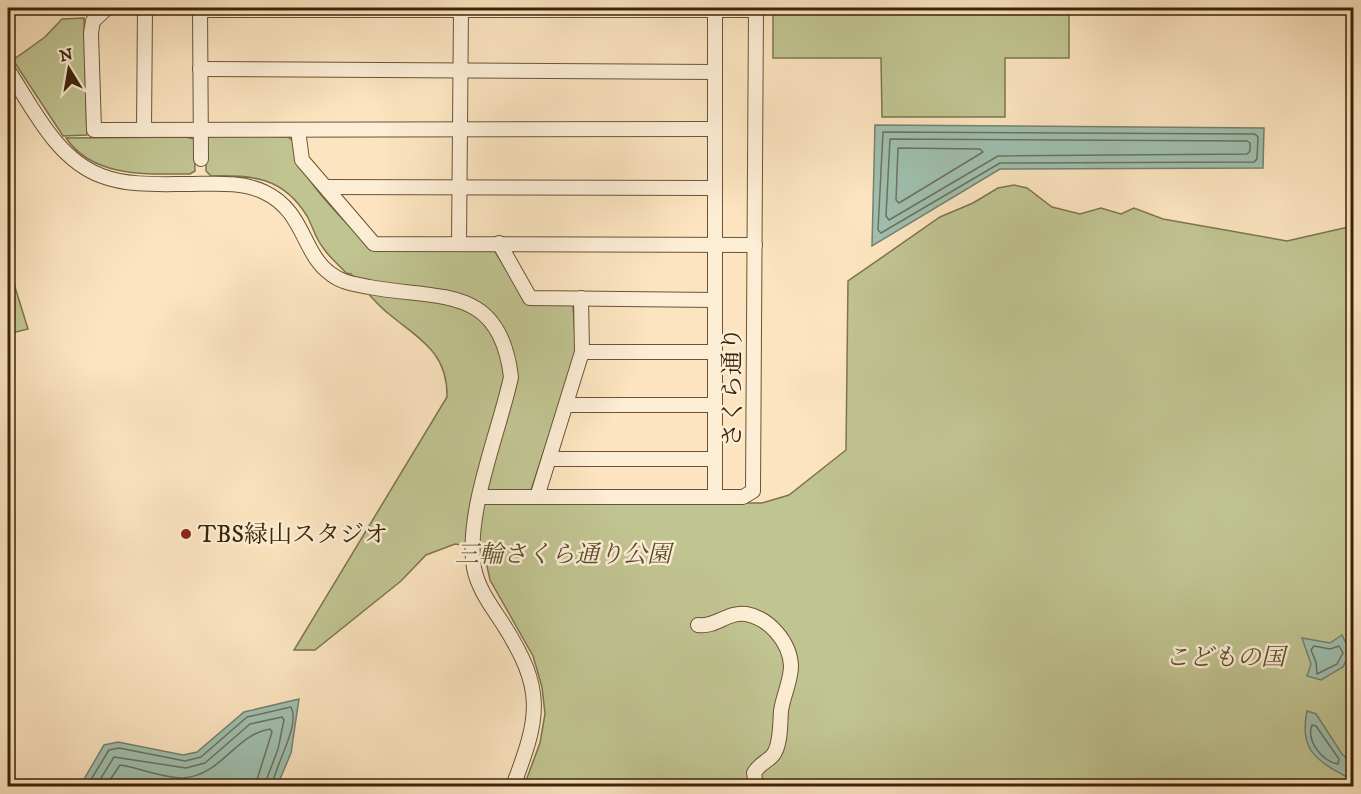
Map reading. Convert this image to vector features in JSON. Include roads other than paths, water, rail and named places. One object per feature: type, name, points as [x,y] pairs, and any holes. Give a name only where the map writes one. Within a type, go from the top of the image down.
[{"type":"street","points":[[107,8],[93,21],[91,33],[94,130],[715,129]]},
{"type":"street","points":[[144,130],[145,8]]},
{"type":"street","points":[[201,159],[199,130],[200,9],[756,9]]},
{"type":"street","points":[[715,9],[715,497]]},
{"type":"street","name":"さくら通り","points":[[480,497],[743,497],[753,491],[756,9]]},
{"type":"street","points":[[459,244],[461,10]]},
{"type":"street","points":[[200,69],[715,72]]},
{"type":"street","points":[[8,70],[53,140],[68,156],[102,176],[154,184],[228,183],[262,190],[280,201],[291,213],[321,265],[341,281],[451,297],[476,308],[489,318],[501,335],[509,356],[511,377],[474,524],[474,569],[482,591],[523,656],[534,689],[535,714],[531,738],[513,786]]},
{"type":"street","points":[[298,130],[302,160],[374,244],[755,245]]},
{"type":"street","points":[[326,187],[715,188]]},
{"type":"street","points":[[499,243],[530,298],[715,300]]},
{"type":"street","points":[[537,497],[582,352],[581,298]]},
{"type":"street","points":[[582,352],[715,352]]},
{"type":"street","points":[[566,405],[715,405]]},
{"type":"street","points":[[549,459],[715,459]]},
{"type":"street","points":[[698,625],[706,627],[733,615],[745,614],[766,622],[781,637],[787,649],[791,666],[782,704],[777,747],[772,757],[759,765],[754,773],[756,786]]},
{"type":"water","points":[[875,125],[1264,128],[1263,168],[1000,169],[872,246]]},
{"type":"water","points":[[1342,635],[1350,652],[1343,667],[1321,680],[1307,676],[1311,664],[1302,638],[1330,643]]},
{"type":"water","points":[[299,699],[291,753],[277,786],[80,786],[104,745],[118,742],[183,755],[197,752],[244,712]]},
{"type":"water","points":[[1307,711],[1316,714],[1342,754],[1353,764],[1347,777],[1326,765],[1312,752],[1305,735]]},
{"type":"place","name":"TBS緑山スタジオ","points":[[186,534]]},
{"type":"park label","name":"三輪さくら通り公園","points":[[563,554]]},
{"type":"park label","name":"こどもの国","points":[[1225,657]]}]
